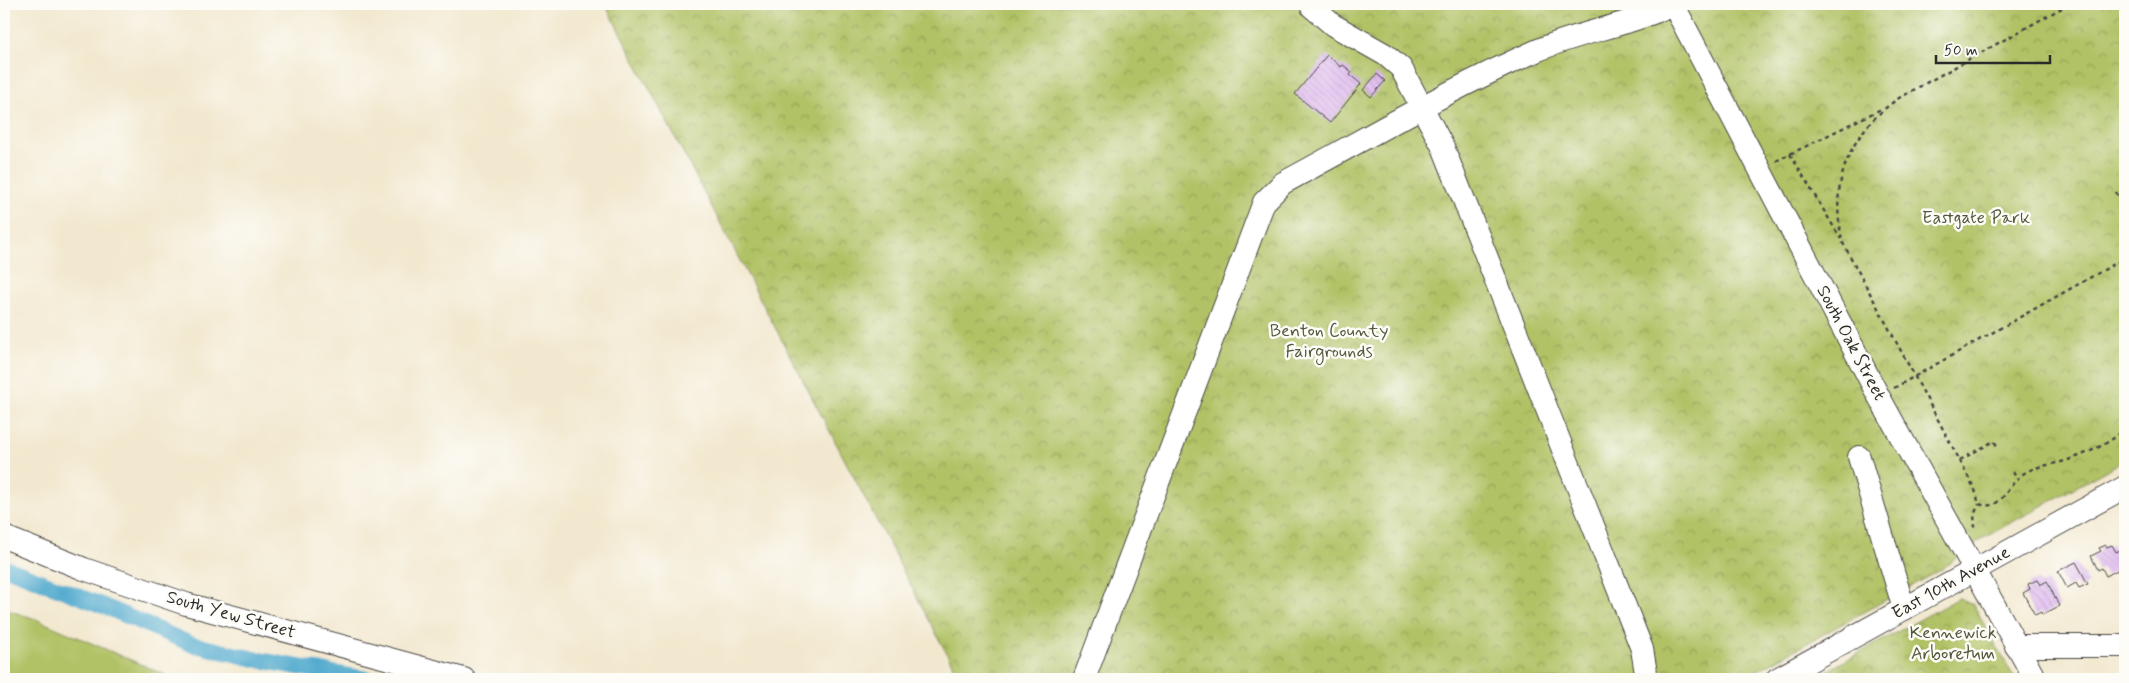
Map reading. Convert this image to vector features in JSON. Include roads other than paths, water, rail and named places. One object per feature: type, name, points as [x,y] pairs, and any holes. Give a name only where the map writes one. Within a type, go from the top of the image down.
[{"type":"street","points":[[1311,4],[1333,25],[1386,55],[1401,68],[1424,108],[1443,147],[1642,649],[1647,679]]},
{"type":"street","points":[[1084,679],[1264,202],[1283,183],[1502,66],[1543,48],[1631,22],[1673,4]]},
{"type":"street","name":"South Oak Street","points":[[1673,4],[1879,397],[2035,679]]},
{"type":"street","points":[[1859,457],[1904,609]]},
{"type":"street","name":"East 10th Avenue","points":[[1777,679],[2125,487]]},
{"type":"street","name":"South Yew Street","points":[[4,537],[84,569],[186,604],[464,679]]},
{"type":"street","points":[[2016,646],[2125,646]]},
{"type":"waterway","points":[[4,567],[106,607],[191,644],[259,660],[366,679]]},
{"type":"park label","name":"Eastgate Park","points":[[1976,218]]},
{"type":"park label","name":"Benton County Fairgrounds","points":[[1329,341]]},
{"type":"park label","name":"Kennewick Arboretum","points":[[1953,643]]}]
